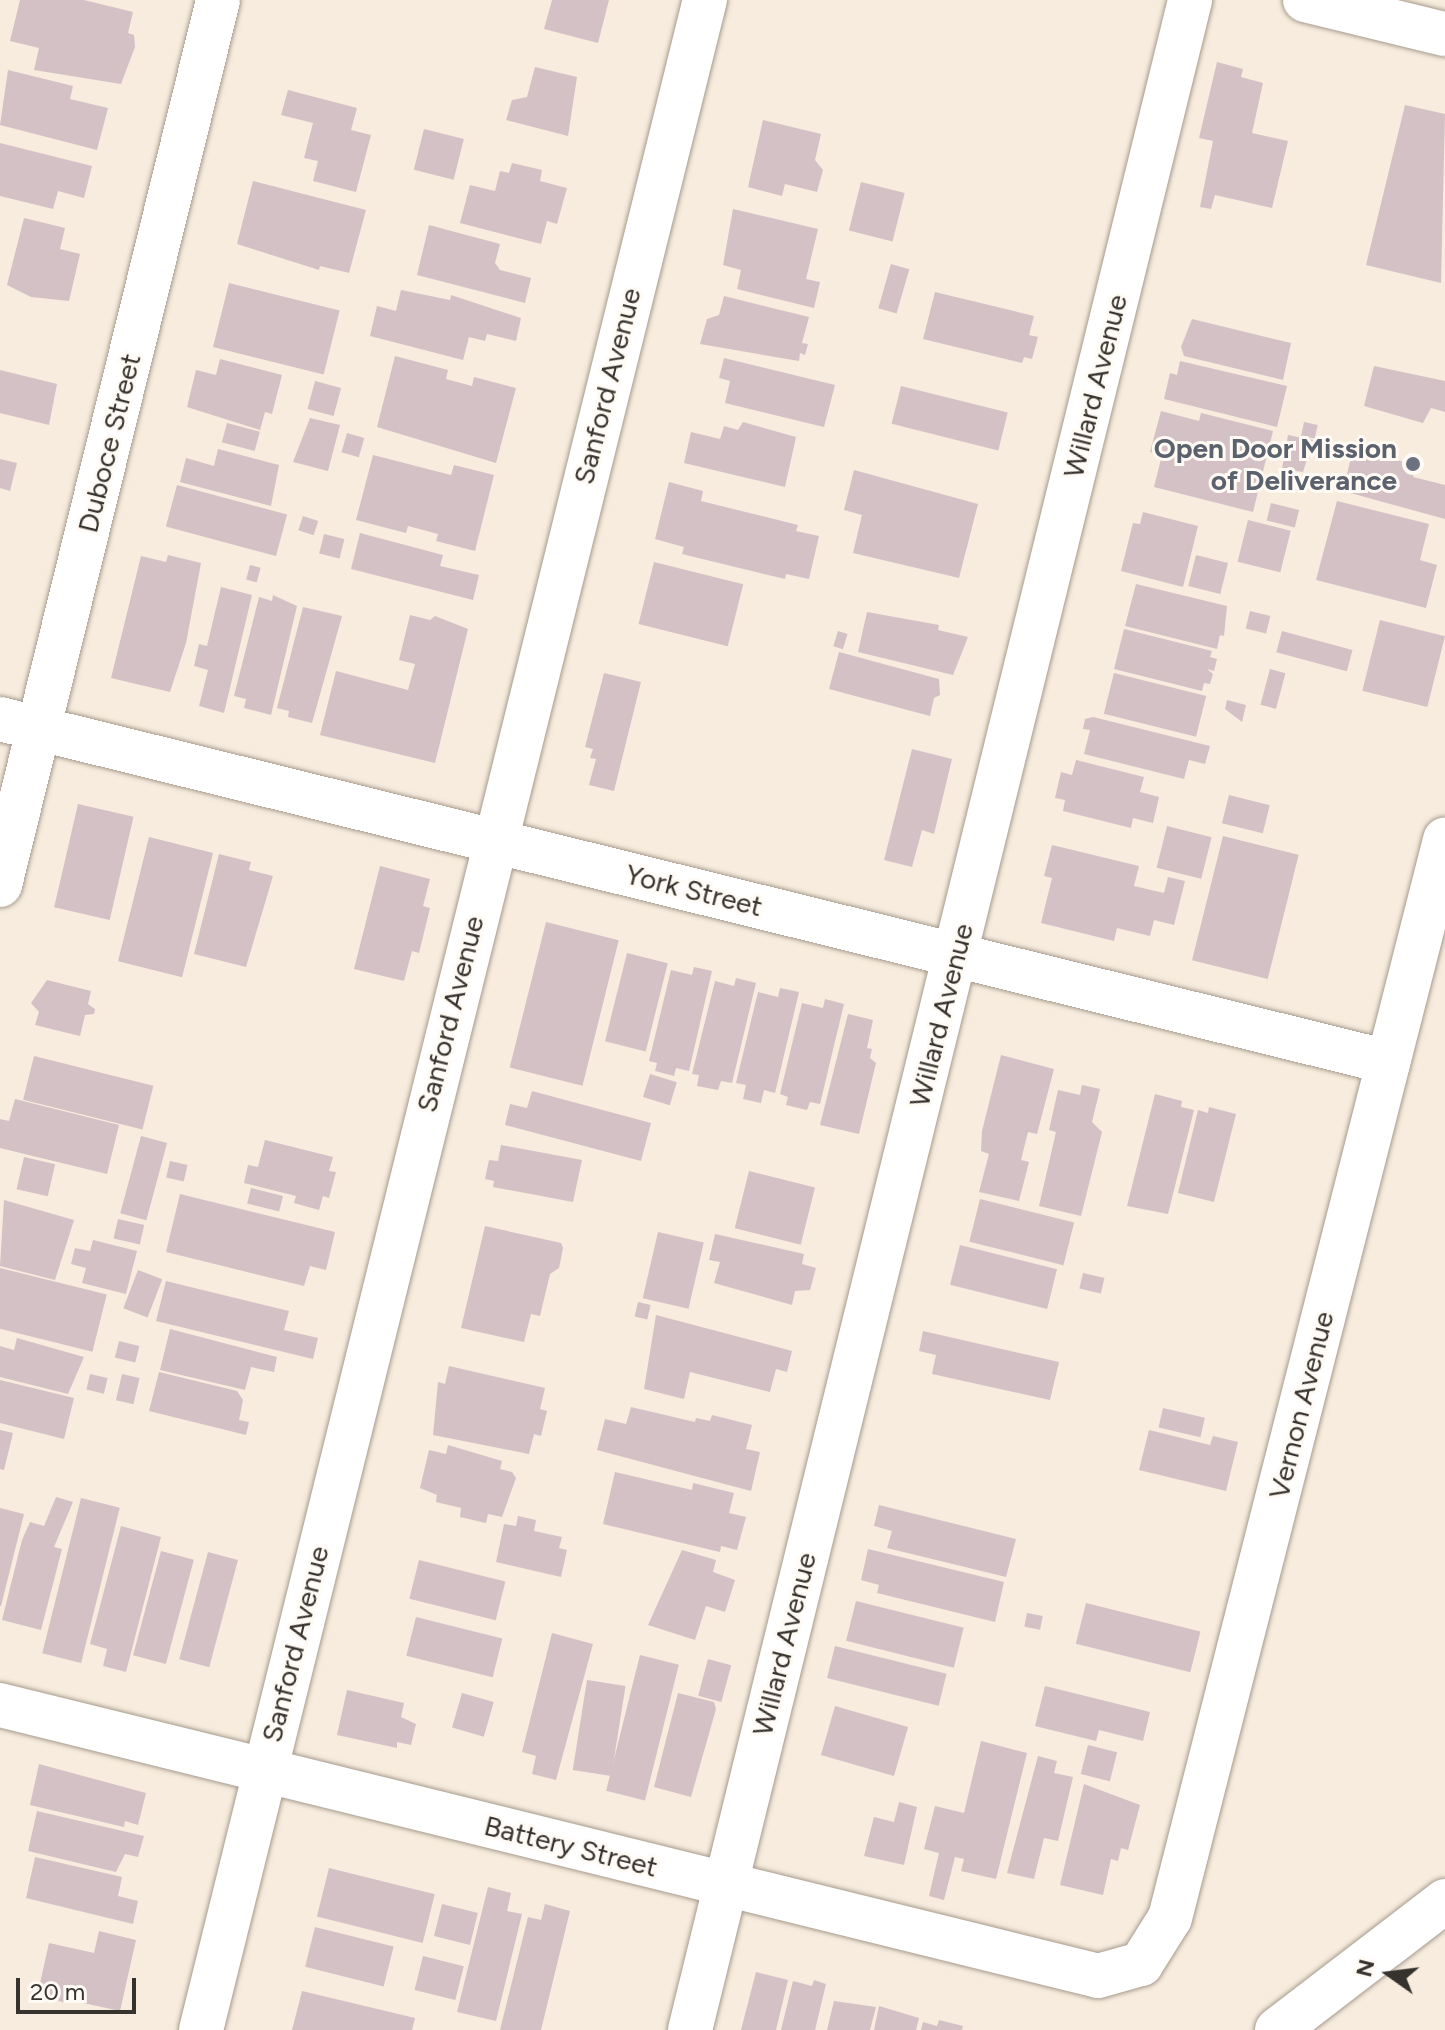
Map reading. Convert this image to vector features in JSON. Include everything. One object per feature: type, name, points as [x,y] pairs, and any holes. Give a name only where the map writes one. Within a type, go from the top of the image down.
[{"type":"street","name":"Duboce Street","points":[[0,885],[19,724],[218,0]]},
{"type":"street","name":"Sanford Avenue","points":[[201,2030],[493,840],[705,0]]},
{"type":"street","name":"Willard Avenue","points":[[690,2030],[1190,0]]},
{"type":"street","points":[[1305,0],[1445,34]]},
{"type":"street","name":"York Street","points":[[19,724],[1388,1062]]},
{"type":"street","name":"Vernon Avenue","points":[[1141,1964],[1170,1918],[1445,840]]},
{"type":"street","name":"Battery Street","points":[[0,1705],[1098,1976],[1141,1964]]},
{"type":"street","points":[[1277,2030],[1445,1901]]},
{"type":"building","points":[[20,0],[84,0],[133,12],[128,33],[134,35],[135,47],[121,84],[34,70],[39,48],[10,41]]},
{"type":"building","points":[[552,0],[609,0],[598,43],[544,29]]},
{"type":"building","points":[[1217,62],[1243,69],[1241,77],[1263,83],[1252,133],[1288,141],[1272,208],[1215,195],[1211,209],[1200,207],[1213,141],[1199,138]]},
{"type":"building","points":[[535,67],[577,77],[568,136],[506,120],[512,100],[527,97]]},
{"type":"building","points":[[8,70],[73,86],[70,99],[108,108],[97,150],[0,125]]},
{"type":"building","points":[[288,90],[357,108],[351,130],[371,135],[356,192],[313,181],[318,161],[304,158],[313,123],[281,115]]},
{"type":"building","points":[[1405,105],[1445,114],[1441,283],[1366,265]]},
{"type":"building","points":[[763,120],[821,134],[815,160],[823,170],[817,192],[785,184],[782,196],[748,187]]},
{"type":"building","points":[[424,129],[464,139],[454,180],[414,170]]},
{"type":"building","points":[[0,143],[92,166],[84,198],[58,191],[53,209],[0,196]]},
{"type":"building","points":[[512,163],[542,170],[540,181],[567,188],[557,224],[547,221],[541,244],[460,223],[470,185],[495,191],[500,171],[509,173]]},
{"type":"building","points":[[253,181],[366,210],[349,273],[320,266],[319,270],[237,244]]},
{"type":"building","points":[[861,182],[905,193],[893,241],[849,231]]},
{"type":"building","points":[[733,209],[818,229],[806,279],[820,282],[814,308],[737,289],[741,270],[723,265]]},
{"type":"building","points":[[24,218],[65,228],[60,249],[80,254],[69,301],[31,297],[7,285]]},
{"type":"building","points":[[429,225],[500,244],[495,263],[500,270],[531,278],[525,303],[417,275]]},
{"type":"building","points":[[891,264],[909,269],[897,313],[878,308]]},
{"type":"building","points":[[229,283],[340,311],[324,375],[213,347]]},
{"type":"building","points":[[401,290],[450,300],[451,295],[521,318],[516,341],[487,334],[485,341],[469,337],[463,360],[370,336],[377,306],[396,311]]},
{"type":"building","points":[[935,292],[1034,316],[1029,335],[1038,337],[1032,359],[1024,357],[1022,363],[923,339]]},
{"type":"building","points":[[724,296],[809,317],[802,343],[808,344],[805,355],[800,353],[799,361],[700,344],[707,319],[719,315]]},
{"type":"building","points":[[1192,319],[1291,343],[1283,380],[1184,356],[1181,347]]},
{"type":"building","points":[[395,356],[448,370],[446,379],[472,386],[474,377],[516,388],[496,463],[377,427]]},
{"type":"building","points":[[724,358],[835,385],[824,427],[725,403],[730,381],[719,378]]},
{"type":"building","points":[[220,359],[282,375],[272,414],[265,412],[260,430],[187,407],[196,370],[216,375]]},
{"type":"building","points":[[1180,361],[1287,386],[1277,427],[1164,399],[1170,373],[1177,375]]},
{"type":"building","points":[[1374,366],[1445,381],[1445,412],[1431,408],[1423,423],[1364,406]]},
{"type":"building","points":[[0,370],[57,384],[49,425],[0,413]]},
{"type":"building","points":[[315,381],[341,388],[334,416],[307,409]]},
{"type":"building","points":[[901,386],[1008,413],[998,450],[892,424]]},
{"type":"building","points":[[1161,411],[1199,421],[1201,413],[1273,431],[1253,512],[1154,487],[1162,455],[1150,452]]},
{"type":"building","points":[[310,418],[340,425],[328,471],[293,462]]},
{"type":"building","points":[[743,422],[796,437],[785,487],[684,463],[691,432],[720,439],[724,426],[738,430]]},
{"type":"building","points":[[1304,422],[1318,425],[1315,439],[1301,436]]},
{"type":"building","points":[[227,423],[260,432],[255,451],[222,442]]},
{"type":"building","points":[[347,433],[364,438],[359,457],[341,452]]},
{"type":"building","points":[[1288,435],[1313,440],[1303,472],[1282,469]]},
{"type":"building","points":[[218,449],[279,465],[271,506],[180,482],[186,458],[214,466]]},
{"type":"building","points":[[1353,449],[1417,465],[1413,477],[1445,485],[1445,519],[1343,491]]},
{"type":"building","points":[[373,455],[451,475],[454,465],[494,475],[475,551],[436,541],[438,534],[408,526],[406,533],[356,520]]},
{"type":"building","points":[[0,459],[17,463],[10,491],[0,488]]},
{"type":"building","points":[[854,470],[978,504],[959,578],[853,553],[862,515],[844,510]]},
{"type":"building","points":[[669,482],[703,491],[701,501],[798,525],[796,531],[819,536],[809,579],[786,574],[785,579],[682,554],[684,547],[655,539]]},
{"type":"building","points":[[177,485],[287,515],[276,556],[166,527]]},
{"type":"building","points":[[1337,501],[1429,524],[1420,560],[1437,565],[1426,608],[1316,580]]},
{"type":"building","points":[[1271,503],[1299,510],[1295,527],[1267,520]]},
{"type":"building","points":[[1143,512],[1198,526],[1183,587],[1121,571],[1133,523],[1140,524]]},
{"type":"building","points":[[303,516],[318,521],[314,535],[298,530]]},
{"type":"building","points":[[1248,520],[1291,531],[1280,572],[1238,562]]},
{"type":"building","points":[[360,533],[443,555],[440,566],[479,575],[473,600],[351,569]]},
{"type":"building","points":[[324,534],[344,539],[340,558],[319,553]]},
{"type":"building","points":[[168,555],[201,563],[186,643],[170,692],[111,678],[141,556],[166,562]]},
{"type":"building","points":[[1196,555],[1228,563],[1220,594],[1188,586]]},
{"type":"building","points":[[654,562],[743,584],[728,646],[639,624]]},
{"type":"building","points":[[250,565],[261,568],[257,582],[246,579]]},
{"type":"building","points":[[1136,584],[1227,606],[1224,636],[1220,635],[1217,649],[1125,626]]},
{"type":"building","points":[[221,587],[252,595],[224,713],[199,706],[208,670],[194,666],[199,644],[207,646]]},
{"type":"building","points":[[273,595],[297,606],[271,715],[244,708],[246,699],[234,696],[259,597],[272,601]]},
{"type":"building","points":[[303,607],[342,616],[312,723],[288,717],[289,711],[277,708]]},
{"type":"building","points":[[1250,611],[1270,616],[1266,634],[1246,628]]},
{"type":"building","points":[[867,612],[939,625],[938,630],[968,637],[953,675],[858,652]]},
{"type":"building","points":[[410,615],[430,620],[435,616],[468,629],[435,763],[320,735],[336,671],[408,690],[415,664],[399,660]]},
{"type":"building","points":[[1380,620],[1445,636],[1427,707],[1362,691]]},
{"type":"building","points":[[1124,629],[1212,651],[1210,657],[1217,659],[1214,671],[1207,669],[1213,674],[1210,684],[1204,683],[1202,691],[1114,669]]},
{"type":"building","points":[[838,631],[848,634],[843,649],[833,646]]},
{"type":"building","points":[[1282,631],[1353,650],[1347,671],[1276,652]]},
{"type":"building","points":[[839,652],[939,679],[940,695],[934,698],[930,716],[829,689]]},
{"type":"building","points":[[1270,669],[1285,673],[1276,709],[1260,705]]},
{"type":"building","points":[[604,673],[641,682],[614,791],[589,785],[596,759],[590,758],[593,749],[585,747]]},
{"type":"building","points":[[1114,673],[1206,696],[1196,737],[1104,714]]},
{"type":"building","points":[[1227,700],[1246,705],[1242,722],[1225,709]]},
{"type":"building","points":[[1093,717],[1210,746],[1205,764],[1189,760],[1184,779],[1084,754],[1090,730],[1083,729],[1085,719]]},
{"type":"building","points":[[912,749],[952,759],[934,834],[922,830],[912,867],[884,860]]},
{"type":"building","points":[[1076,760],[1144,777],[1140,792],[1159,797],[1153,823],[1133,818],[1131,828],[1063,811],[1065,800],[1055,798],[1061,772],[1072,775]]},
{"type":"building","points":[[1229,795],[1270,805],[1263,833],[1222,823]]},
{"type":"building","points":[[78,804],[134,817],[110,920],[54,907]]},
{"type":"building","points":[[1167,826],[1212,837],[1201,879],[1157,868]]},
{"type":"building","points":[[1223,836],[1299,855],[1268,979],[1192,960]]},
{"type":"building","points":[[149,837],[213,853],[182,977],[118,961]]},
{"type":"building","points":[[1052,845],[1139,866],[1134,886],[1164,893],[1168,877],[1185,881],[1174,925],[1154,920],[1150,936],[1117,928],[1114,941],[1041,923],[1052,878],[1044,876]]},
{"type":"building","points":[[219,854],[251,862],[249,870],[273,876],[246,967],[194,954]]},
{"type":"building","points":[[380,866],[430,879],[423,906],[430,908],[419,953],[412,951],[404,981],[354,969]]},
{"type":"building","points":[[546,922],[619,940],[582,1086],[510,1068]]},
{"type":"building","points":[[627,953],[668,963],[646,1051],[605,1041]]},
{"type":"building","points":[[694,967],[712,971],[689,1071],[676,1068],[674,1076],[655,1071],[657,1063],[649,1061],[671,970],[692,975]]},
{"type":"building","points":[[736,978],[756,983],[732,1083],[721,1081],[718,1090],[697,1086],[699,1075],[692,1074],[715,981],[734,986]]},
{"type":"building","points":[[47,980],[91,991],[88,1004],[95,1009],[94,1014],[85,1015],[80,1036],[35,1025],[39,1012],[31,1003]]},
{"type":"building","points":[[780,988],[799,992],[775,1093],[764,1090],[761,1103],[743,1099],[746,1085],[736,1083],[758,992],[778,997]]},
{"type":"building","points":[[825,999],[844,1004],[820,1104],[810,1102],[807,1110],[786,1105],[788,1097],[780,1094],[802,1003],[823,1008]]},
{"type":"building","points":[[848,1014],[873,1020],[867,1048],[872,1049],[870,1058],[876,1063],[859,1134],[820,1125]]},
{"type":"building","points":[[1001,1055],[1054,1069],[1037,1134],[1028,1132],[1021,1160],[1029,1162],[1019,1201],[979,1192],[989,1154],[981,1151],[982,1131]]},
{"type":"building","points":[[34,1056],[153,1086],[142,1129],[23,1100]]},
{"type":"building","points":[[650,1074],[677,1082],[670,1105],[643,1097]]},
{"type":"building","points":[[1082,1085],[1100,1089],[1092,1122],[1102,1132],[1081,1216],[1039,1206],[1056,1132],[1049,1130],[1058,1090],[1080,1095]]},
{"type":"building","points":[[532,1091],[651,1123],[641,1161],[505,1125],[510,1104],[527,1108]]},
{"type":"building","points":[[1155,1094],[1182,1101],[1181,1107],[1194,1110],[1168,1214],[1127,1206]]},
{"type":"building","points":[[15,1099],[119,1125],[107,1174],[0,1148],[0,1119],[9,1121]]},
{"type":"building","points":[[1209,1107],[1236,1114],[1214,1202],[1178,1193],[1198,1110],[1208,1113]]},
{"type":"building","points":[[141,1136],[167,1143],[146,1220],[120,1213]]},
{"type":"building","points":[[265,1140],[333,1157],[329,1171],[336,1172],[329,1198],[323,1196],[319,1210],[294,1203],[296,1196],[244,1183],[248,1165],[258,1167]]},
{"type":"building","points":[[501,1145],[582,1160],[573,1202],[493,1187],[494,1181],[485,1179],[489,1160],[498,1161]]},
{"type":"building","points":[[24,1157],[55,1164],[48,1196],[17,1189]]},
{"type":"building","points":[[170,1161],[188,1165],[184,1182],[166,1178]]},
{"type":"building","points":[[749,1171],[815,1187],[801,1245],[735,1228]]},
{"type":"building","points":[[251,1188],[283,1196],[279,1212],[247,1204]]},
{"type":"building","points":[[180,1194],[335,1232],[326,1270],[310,1266],[304,1286],[166,1252]]},
{"type":"building","points":[[980,1199],[1074,1222],[1063,1265],[969,1242]]},
{"type":"building","points":[[4,1200],[74,1220],[55,1280],[0,1266]]},
{"type":"building","points":[[118,1219],[144,1225],[140,1245],[114,1238]]},
{"type":"building","points":[[485,1226],[561,1243],[563,1248],[559,1268],[550,1274],[540,1316],[531,1314],[524,1342],[461,1328]]},
{"type":"building","points":[[658,1232],[704,1243],[688,1309],[643,1298]]},
{"type":"building","points":[[715,1234],[804,1254],[802,1264],[816,1268],[810,1290],[795,1291],[792,1305],[714,1283],[720,1262],[709,1260]]},
{"type":"building","points":[[93,1240],[137,1251],[126,1294],[82,1283],[86,1268],[71,1264],[75,1248],[90,1251]]},
{"type":"building","points":[[960,1245],[1057,1269],[1047,1309],[950,1285]]},
{"type":"building","points":[[0,1268],[107,1295],[92,1352],[0,1329]]},
{"type":"building","points":[[138,1270],[162,1279],[148,1318],[123,1308]]},
{"type":"building","points":[[1083,1273],[1104,1278],[1101,1294],[1079,1289]]},
{"type":"building","points":[[166,1281],[289,1311],[284,1330],[318,1338],[313,1359],[156,1321]]},
{"type":"building","points":[[638,1302],[651,1305],[647,1320],[635,1317]]},
{"type":"building","points":[[656,1315],[792,1351],[787,1372],[776,1369],[770,1392],[690,1372],[684,1399],[644,1389]]},
{"type":"building","points":[[170,1329],[277,1357],[274,1372],[251,1367],[245,1390],[160,1370]]},
{"type":"building","points":[[923,1331],[1059,1362],[1050,1400],[932,1374],[936,1355],[919,1351]]},
{"type":"building","points":[[17,1338],[84,1357],[68,1394],[0,1377],[0,1346],[14,1350]]},
{"type":"building","points":[[119,1341],[139,1346],[135,1363],[115,1357]]},
{"type":"building","points":[[449,1366],[545,1388],[540,1409],[547,1411],[541,1436],[534,1434],[529,1454],[433,1435],[438,1382],[445,1384]]},
{"type":"building","points":[[159,1372],[237,1391],[243,1400],[239,1420],[249,1422],[246,1435],[149,1411]]},
{"type":"building","points":[[90,1374],[108,1378],[104,1394],[86,1390]]},
{"type":"building","points":[[122,1374],[140,1378],[133,1404],[116,1400]]},
{"type":"building","points":[[0,1380],[74,1398],[64,1439],[0,1423]]},
{"type":"building","points":[[631,1407],[695,1422],[696,1418],[710,1421],[712,1415],[752,1425],[746,1449],[760,1452],[751,1491],[597,1450],[605,1419],[626,1424]]},
{"type":"building","points":[[1163,1408],[1205,1418],[1200,1437],[1159,1427]]},
{"type":"building","points":[[0,1430],[13,1433],[4,1470],[0,1469]]},
{"type":"building","points":[[1149,1430],[1210,1445],[1213,1436],[1238,1442],[1226,1491],[1139,1470]]},
{"type":"building","points":[[448,1445],[502,1461],[500,1469],[512,1472],[516,1478],[502,1517],[488,1514],[486,1523],[460,1517],[461,1508],[436,1502],[437,1495],[420,1488],[429,1450],[446,1454]]},
{"type":"building","points":[[615,1472],[692,1490],[693,1483],[734,1493],[729,1513],[746,1517],[737,1550],[721,1546],[720,1552],[603,1524]]},
{"type":"building","points":[[56,1497],[73,1502],[54,1547],[62,1549],[41,1630],[2,1620],[22,1540],[30,1522],[44,1526]]},
{"type":"building","points":[[81,1498],[120,1508],[81,1663],[42,1653]]},
{"type":"building","points":[[879,1505],[1016,1539],[1006,1577],[887,1548],[892,1531],[874,1526]]},
{"type":"building","points":[[0,1508],[24,1514],[1,1606],[0,1606]]},
{"type":"building","points":[[518,1516],[536,1520],[534,1531],[562,1537],[559,1548],[567,1550],[561,1577],[496,1562],[504,1524],[516,1526]]},
{"type":"building","points":[[121,1526],[161,1537],[126,1672],[103,1666],[107,1649],[90,1644]]},
{"type":"building","points":[[868,1549],[1004,1582],[995,1622],[877,1593],[879,1585],[861,1580]]},
{"type":"building","points":[[682,1550],[716,1560],[713,1572],[735,1580],[725,1612],[706,1606],[695,1640],[648,1625]]},
{"type":"building","points":[[161,1551],[194,1560],[166,1664],[133,1655]]},
{"type":"building","points":[[208,1552],[238,1560],[209,1667],[179,1659]]},
{"type":"building","points":[[419,1560],[505,1582],[496,1620],[409,1599]]},
{"type":"building","points":[[856,1601],[964,1628],[954,1668],[846,1641]]},
{"type":"building","points":[[1086,1603],[1200,1632],[1190,1672],[1076,1644]]},
{"type":"building","points":[[1027,1613],[1043,1616],[1040,1630],[1024,1627]]},
{"type":"building","points":[[416,1617],[502,1639],[493,1677],[406,1656]]},
{"type":"building","points":[[552,1633],[593,1644],[556,1780],[532,1774],[536,1756],[522,1752]]},
{"type":"building","points":[[835,1646],[947,1674],[939,1706],[827,1678]]},
{"type":"building","points":[[640,1655],[679,1665],[645,1801],[606,1791]]},
{"type":"building","points":[[708,1659],[731,1665],[721,1702],[698,1696]]},
{"type":"building","points":[[587,1680],[626,1686],[611,1776],[573,1770]]},
{"type":"building","points":[[1045,1686],[1150,1712],[1143,1741],[1099,1730],[1096,1741],[1035,1726]]},
{"type":"building","points":[[347,1690],[404,1703],[401,1717],[416,1724],[411,1745],[397,1742],[397,1748],[337,1735]]},
{"type":"building","points":[[462,1693],[494,1702],[484,1737],[452,1728]]},
{"type":"building","points":[[678,1693],[714,1702],[716,1709],[691,1797],[654,1787]]},
{"type":"building","points":[[835,1706],[908,1727],[894,1776],[821,1755]]},
{"type":"building","points":[[981,1741],[1027,1753],[996,1879],[961,1871],[964,1859],[955,1857],[944,1900],[929,1896],[939,1853],[924,1849],[935,1806],[964,1813]]},
{"type":"building","points":[[1088,1745],[1117,1752],[1110,1781],[1081,1774]]},
{"type":"building","points":[[1038,1756],[1057,1761],[1054,1773],[1073,1777],[1058,1841],[1044,1838],[1034,1879],[1007,1873]]},
{"type":"building","points":[[39,1764],[146,1793],[138,1825],[125,1821],[124,1827],[30,1805]]},
{"type":"building","points":[[1084,1784],[1140,1805],[1128,1850],[1121,1848],[1118,1861],[1111,1859],[1103,1895],[1060,1885]]},
{"type":"building","points":[[899,1802],[917,1807],[904,1865],[864,1856],[874,1817],[894,1822]]},
{"type":"building","points":[[37,1811],[144,1836],[138,1857],[125,1854],[116,1872],[28,1851]]},
{"type":"building","points":[[35,1857],[122,1877],[118,1896],[138,1901],[133,1924],[26,1898]]},
{"type":"building","points":[[329,1868],[435,1894],[423,1943],[317,1917]]},
{"type":"building","points":[[488,1887],[511,1893],[507,1911],[522,1914],[496,2021],[457,2012]]},
{"type":"building","points":[[442,1904],[478,1913],[470,1945],[434,1936]]},
{"type":"building","points":[[545,1904],[570,1911],[541,2030],[500,2030],[528,1917],[541,1920]]},
{"type":"building","points":[[315,1927],[394,1947],[384,1986],[305,1967]]},
{"type":"building","points":[[99,1931],[136,1940],[120,2011],[65,1999],[64,2003],[38,1992],[49,1943],[94,1953]]},
{"type":"building","points":[[423,1956],[464,1966],[455,2000],[415,1990]]},
{"type":"building","points":[[756,1972],[788,1980],[776,2030],[741,2030]]},
{"type":"building","points":[[814,1980],[826,1984],[815,2030],[781,2030],[793,1981],[812,1986]]},
{"type":"building","points":[[302,1991],[415,2018],[412,2030],[292,2030]]},
{"type":"building","points":[[834,2001],[876,2007],[870,2030],[827,2030]]},
{"type":"building","points":[[879,2006],[919,2018],[916,2030],[874,2030]]},
{"type":"building","points":[[939,2020],[963,2026],[962,2030],[921,2030],[923,2022],[937,2026]]},
{"type":"place","name":"Open Door Mission of Deliverance","points":[[1413,464]]}]
